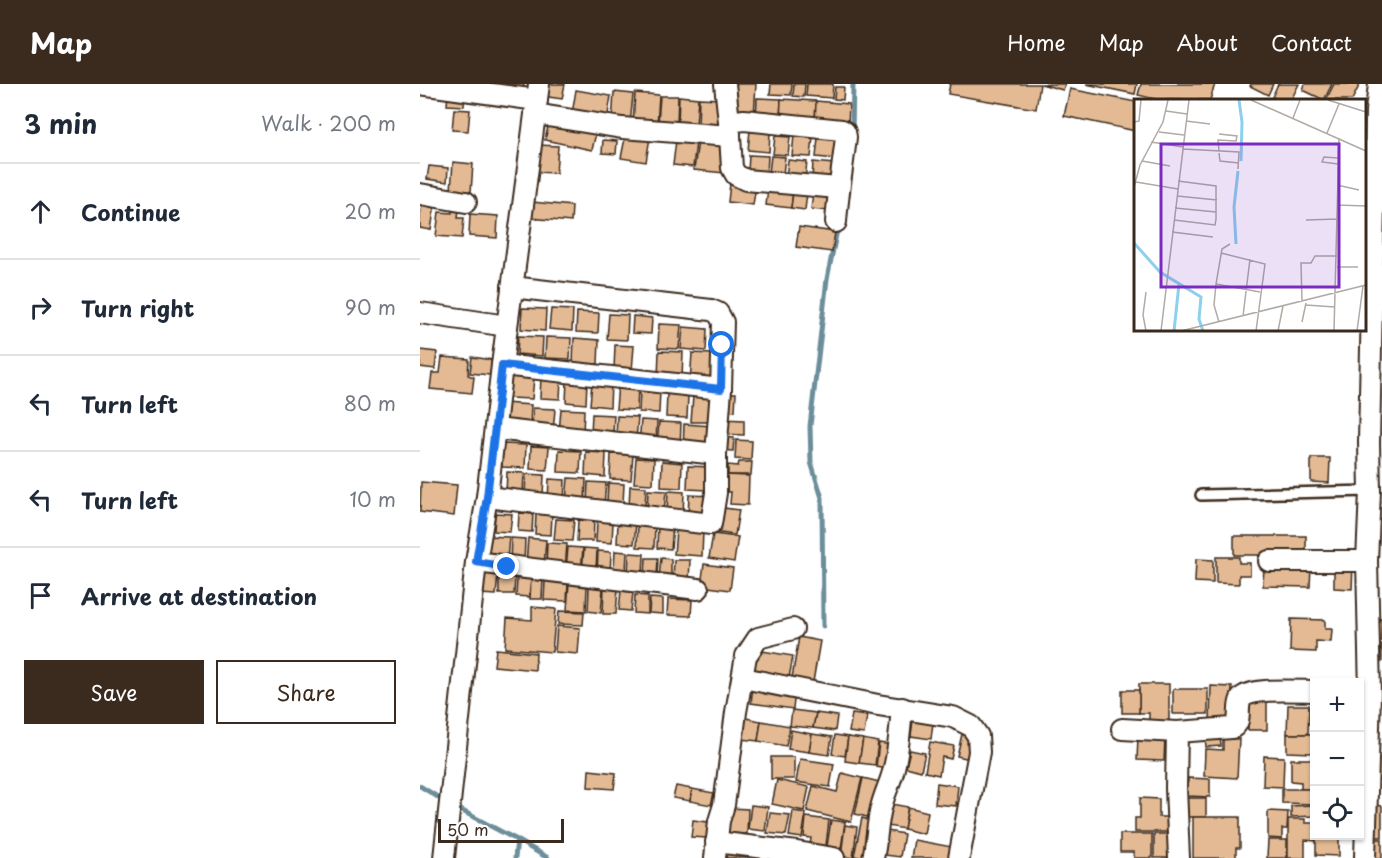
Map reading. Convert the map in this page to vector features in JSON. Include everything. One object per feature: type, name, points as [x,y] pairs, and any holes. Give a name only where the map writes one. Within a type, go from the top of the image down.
[{"type":"street","points":[[420,84],[537,100],[622,128],[730,129],[744,120],[842,130],[846,136],[842,174],[838,188],[836,222]]},
{"type":"street","points":[[725,84],[732,168],[736,175],[746,180],[838,188]]},
{"type":"street","points":[[1365,858],[1375,752],[1364,694],[1370,491],[1369,443],[1376,415],[1377,308],[1370,160],[1379,84]]},
{"type":"street","points":[[444,858],[476,562],[487,497],[537,100]]},
{"type":"street","points":[[420,194],[466,202]]},
{"type":"street","points":[[487,497],[711,524],[716,493],[723,322],[718,313],[711,310],[512,287]]},
{"type":"street","points":[[420,313],[507,326]]},
{"type":"street","points":[[502,365],[721,389]]},
{"type":"street","points":[[495,429],[716,454]]},
{"type":"street","points":[[1269,561],[1367,561]]},
{"type":"street","points":[[476,562],[698,589]]},
{"type":"street","points":[[793,629],[758,638],[746,656],[716,850],[797,852],[834,858]]},
{"type":"street","points":[[743,678],[953,717],[971,726],[978,736],[979,752],[959,858]]},
{"type":"street","points":[[1122,729],[1177,732],[1232,728],[1238,722],[1240,700],[1244,695],[1288,690],[1310,692]]},
{"type":"street","points":[[873,858],[881,808],[894,771],[902,708]]},
{"type":"street","points":[[1177,732],[1176,788],[1179,858]]},
{"type":"lane","points":[[1201,495],[1370,491]]},
{"type":"building","points":[[492,84],[524,84],[521,98]]},
{"type":"building","points":[[544,84],[565,84],[562,99],[542,96]]},
{"type":"building","points":[[732,84],[756,84],[754,116],[730,115]]},
{"type":"building","points":[[771,84],[792,84],[791,95],[770,94]]},
{"type":"building","points":[[794,84],[805,84],[804,97],[793,96]]},
{"type":"building","points":[[807,84],[833,84],[832,98],[806,96]]},
{"type":"building","points":[[950,84],[1040,84],[1036,109],[948,94]]},
{"type":"building","points":[[1041,84],[1065,84],[1063,90]]},
{"type":"building","points":[[1086,84],[1137,84],[1135,94]]},
{"type":"building","points":[[1141,84],[1215,84],[1210,99],[1155,99],[1138,95]]},
{"type":"building","points":[[1251,84],[1273,84],[1268,95],[1250,86]]},
{"type":"building","points":[[1278,84],[1299,84],[1292,99],[1272,97]]},
{"type":"building","points":[[1305,84],[1332,84],[1324,99],[1303,90]]},
{"type":"building","points":[[1334,84],[1360,84],[1352,99],[1326,99]]},
{"type":"building","points":[[835,87],[844,87],[843,100],[834,99]]},
{"type":"building","points":[[1070,89],[1134,102],[1134,131],[1064,116]]},
{"type":"building","points":[[576,90],[611,96],[607,120],[572,114]]},
{"type":"building","points":[[614,92],[633,94],[630,125],[612,123]]},
{"type":"building","points":[[448,93],[465,95],[464,106],[447,105]]},
{"type":"building","points":[[635,93],[659,95],[657,126],[633,124]]},
{"type":"building","points":[[660,96],[678,96],[677,124],[658,123]]},
{"type":"building","points":[[679,96],[698,98],[696,125],[678,124]]},
{"type":"building","points":[[699,98],[720,99],[718,126],[698,125]]},
{"type":"building","points":[[757,98],[781,99],[780,121],[756,120]]},
{"type":"building","points":[[781,99],[816,101],[815,123],[780,121]]},
{"type":"building","points":[[816,101],[849,104],[848,126],[815,123]]},
{"type":"building","points":[[454,109],[470,110],[468,131],[452,130]]},
{"type":"building","points":[[549,122],[596,133],[592,150],[545,140]]},
{"type":"building","points":[[750,130],[770,132],[769,152],[748,150]]},
{"type":"building","points":[[626,133],[650,137],[646,162],[621,158]]},
{"type":"building","points":[[794,135],[813,137],[811,157],[792,156]]},
{"type":"building","points":[[775,136],[790,137],[788,155],[773,154]]},
{"type":"building","points":[[818,138],[838,139],[836,159],[816,157]]},
{"type":"building","points":[[603,140],[617,141],[616,154],[602,153]]},
{"type":"building","points":[[676,140],[696,142],[693,167],[673,165]]},
{"type":"building","points":[[698,141],[728,144],[725,173],[694,170]]},
{"type":"building","points":[[538,145],[558,146],[556,173],[536,172]]},
{"type":"building","points":[[749,155],[768,156],[767,174],[748,172]]},
{"type":"building","points":[[771,156],[785,157],[783,174],[769,173]]},
{"type":"building","points":[[788,160],[807,162],[805,179],[786,178]]},
{"type":"building","points":[[453,162],[473,164],[471,192],[451,190]]},
{"type":"building","points":[[813,162],[834,164],[833,181],[812,180]]},
{"type":"building","points":[[429,166],[448,168],[447,182],[427,179]]},
{"type":"building","points":[[730,183],[756,186],[753,205],[728,202]]},
{"type":"building","points":[[768,189],[793,192],[791,208],[766,205]]},
{"type":"building","points":[[793,192],[807,193],[805,210],[791,208]]},
{"type":"building","points":[[813,193],[831,195],[829,211],[811,209]]},
{"type":"building","points":[[532,202],[572,206],[571,222],[530,218]]},
{"type":"building","points":[[423,203],[435,204],[431,230],[420,228]]},
{"type":"building","points":[[452,208],[459,208],[458,218],[464,218],[462,238],[436,236],[439,212],[452,213]]},
{"type":"building","points":[[470,214],[498,216],[497,238],[469,236]]},
{"type":"building","points":[[799,227],[835,232],[832,252],[796,247]]},
{"type":"building","points":[[522,308],[546,309],[545,331],[521,329]]},
{"type":"building","points":[[551,309],[573,310],[572,331],[549,329]]},
{"type":"building","points":[[577,312],[599,313],[598,333],[576,332]]},
{"type":"building","points":[[609,314],[628,315],[627,340],[607,339]]},
{"type":"building","points":[[633,316],[652,318],[651,334],[632,333]]},
{"type":"building","points":[[659,324],[681,325],[679,349],[658,348]]},
{"type":"building","points":[[683,327],[707,329],[706,351],[681,349]]},
{"type":"building","points":[[518,336],[543,337],[542,356],[517,354]]},
{"type":"building","points":[[546,337],[571,338],[570,359],[545,358]]},
{"type":"building","points":[[574,338],[599,340],[598,364],[573,363]]},
{"type":"building","points":[[615,345],[634,346],[632,371],[614,370]]},
{"type":"building","points":[[420,350],[437,352],[435,369],[420,367]]},
{"type":"building","points":[[659,351],[683,352],[682,379],[658,378]]},
{"type":"building","points":[[692,353],[712,354],[710,384],[690,383]]},
{"type":"building","points":[[442,357],[469,359],[468,375],[474,377],[472,393],[430,389],[432,373],[440,373]]},
{"type":"building","points":[[472,357],[492,360],[490,375],[470,373]]},
{"type":"building","points":[[510,376],[534,378],[532,399],[509,398]]},
{"type":"building","points":[[541,377],[561,378],[560,399],[540,398]]},
{"type":"building","points":[[567,380],[587,381],[586,404],[566,402]]},
{"type":"building","points":[[592,382],[611,383],[610,407],[590,405]]},
{"type":"building","points":[[618,384],[638,385],[637,410],[616,409]]},
{"type":"building","points":[[640,389],[660,390],[659,413],[639,412]]},
{"type":"building","points":[[725,393],[736,393],[735,411],[724,410]]},
{"type":"building","points":[[667,394],[688,395],[687,418],[666,417]]},
{"type":"building","points":[[693,396],[713,397],[712,422],[691,422]]},
{"type":"building","points":[[504,403],[531,405],[530,427],[503,426]]},
{"type":"building","points":[[533,408],[555,409],[553,433],[532,431]]},
{"type":"building","points":[[561,409],[584,410],[583,434],[559,433]]},
{"type":"building","points":[[592,414],[614,415],[613,434],[591,433]]},
{"type":"building","points":[[617,416],[638,417],[636,440],[616,439]]},
{"type":"building","points":[[722,419],[744,420],[744,435],[721,434]]},
{"type":"building","points":[[641,420],[657,421],[656,444],[639,444]]},
{"type":"building","points":[[659,422],[681,423],[680,447],[657,446]]},
{"type":"building","points":[[684,424],[712,426],[711,452],[683,450]]},
{"type":"building","points":[[718,437],[734,438],[733,451],[717,450]]},
{"type":"building","points":[[736,440],[752,441],[751,460],[735,459]]},
{"type":"building","points":[[503,444],[526,445],[525,468],[502,467]]},
{"type":"building","points":[[531,446],[549,447],[547,470],[530,469]]},
{"type":"building","points":[[559,450],[581,451],[580,473],[558,472]]},
{"type":"building","points":[[586,452],[606,453],[605,477],[585,475]]},
{"type":"building","points":[[611,454],[633,455],[631,480],[610,479]]},
{"type":"building","points":[[636,458],[654,459],[653,484],[634,483]]},
{"type":"building","points":[[1311,458],[1330,458],[1329,483],[1311,482]]},
{"type":"building","points":[[662,461],[682,463],[681,488],[661,487]]},
{"type":"building","points":[[739,462],[752,462],[751,475],[728,475],[728,465],[738,466]]},
{"type":"building","points":[[688,466],[710,467],[709,490],[687,489]]},
{"type":"building","points":[[507,472],[524,473],[523,494],[506,493]]},
{"type":"building","points":[[526,474],[544,475],[543,495],[525,494]]},
{"type":"building","points":[[724,475],[749,476],[748,505],[730,504],[731,492],[724,492]]},
{"type":"building","points":[[568,478],[586,479],[585,502],[566,501]]},
{"type":"building","points":[[549,479],[565,480],[564,502],[548,501]]},
{"type":"building","points":[[421,482],[457,485],[454,516],[420,512]]},
{"type":"building","points":[[588,482],[606,483],[604,504],[587,503]]},
{"type":"building","points":[[608,483],[624,484],[623,503],[607,502]]},
{"type":"building","points":[[630,486],[646,487],[645,508],[629,507]]},
{"type":"building","points":[[648,490],[666,491],[664,512],[647,511]]},
{"type":"building","points":[[668,491],[684,492],[683,514],[667,513]]},
{"type":"building","points":[[689,495],[712,496],[711,518],[688,517]]},
{"type":"building","points":[[716,507],[739,510],[735,535],[713,532]]},
{"type":"building","points":[[495,513],[512,514],[510,532],[494,531]]},
{"type":"building","points":[[519,513],[533,514],[532,532],[518,531]]},
{"type":"building","points":[[536,514],[552,515],[551,535],[535,534]]},
{"type":"building","points":[[556,519],[574,520],[572,541],[554,540]]},
{"type":"building","points":[[578,520],[594,521],[593,541],[577,541]]},
{"type":"building","points":[[597,521],[613,522],[612,543],[596,542]]},
{"type":"building","points":[[618,523],[636,523],[634,544],[617,543]]},
{"type":"building","points":[[638,524],[655,525],[654,548],[637,547]]},
{"type":"building","points":[[658,524],[673,525],[671,549],[657,548]]},
{"type":"building","points":[[676,530],[703,531],[702,556],[674,554]]},
{"type":"building","points":[[713,534],[738,537],[734,562],[709,558]]},
{"type":"building","points":[[485,536],[509,537],[507,560],[484,559]]},
{"type":"building","points":[[1234,536],[1306,536],[1306,555],[1234,555]]},
{"type":"building","points":[[511,538],[525,539],[524,563],[510,562]]},
{"type":"building","points":[[528,538],[546,540],[544,566],[526,565]]},
{"type":"building","points":[[547,543],[567,544],[565,569],[546,567]]},
{"type":"building","points":[[568,547],[583,548],[581,572],[566,571]]},
{"type":"building","points":[[584,548],[597,549],[596,572],[582,572]]},
{"type":"building","points":[[598,551],[611,552],[610,575],[597,574]]},
{"type":"building","points":[[615,551],[627,552],[626,571],[614,570]]},
{"type":"building","points":[[629,553],[644,554],[643,575],[628,575]]},
{"type":"building","points":[[1216,557],[1239,557],[1239,563],[1250,563],[1250,575],[1239,575],[1239,584],[1216,583]]},
{"type":"building","points":[[646,558],[658,558],[657,577],[645,576]]},
{"type":"building","points":[[661,558],[671,559],[671,578],[659,578]]},
{"type":"building","points":[[1196,559],[1213,560],[1213,583],[1195,582]]},
{"type":"building","points":[[674,560],[690,560],[689,583],[673,582]]},
{"type":"building","points":[[1334,563],[1353,564],[1352,589],[1334,588]]},
{"type":"building","points":[[704,564],[733,568],[730,590],[701,586]]},
{"type":"building","points":[[1264,565],[1311,566],[1310,587],[1263,586]]},
{"type":"building","points":[[482,573],[498,574],[496,595],[480,594]]},
{"type":"building","points":[[499,575],[515,575],[514,594],[499,594]]},
{"type":"building","points":[[517,578],[531,579],[529,597],[516,596]]},
{"type":"building","points":[[531,579],[543,579],[542,599],[530,599]]},
{"type":"building","points":[[545,581],[568,583],[567,601],[544,600]]},
{"type":"building","points":[[569,583],[587,585],[586,611],[567,610]]},
{"type":"building","points":[[589,587],[603,588],[601,613],[588,611]]},
{"type":"building","points":[[604,587],[618,588],[616,614],[603,614]]},
{"type":"building","points":[[621,591],[633,592],[631,611],[619,610]]},
{"type":"building","points":[[635,595],[648,596],[648,614],[634,613]]},
{"type":"building","points":[[650,598],[663,599],[663,614],[649,613]]},
{"type":"building","points":[[668,599],[692,600],[691,616],[667,615]]},
{"type":"building","points":[[532,607],[556,609],[552,652],[505,648],[507,618],[532,620]]},
{"type":"building","points":[[559,611],[584,612],[583,625],[558,624]]},
{"type":"building","points":[[1291,619],[1325,620],[1325,629],[1332,629],[1331,642],[1316,641],[1316,652],[1290,651]]},
{"type":"building","points":[[1377,619],[1382,619],[1382,642],[1377,642]]},
{"type":"building","points":[[557,626],[580,628],[578,654],[555,652]]},
{"type":"building","points":[[799,637],[820,641],[813,682],[792,678]]},
{"type":"building","points":[[1378,645],[1382,645],[1382,662],[1378,662]]},
{"type":"building","points":[[496,649],[536,653],[535,670],[494,666]]},
{"type":"building","points":[[756,650],[793,656],[789,678],[752,671]]},
{"type":"building","points":[[1139,684],[1169,684],[1169,722],[1149,722],[1149,713],[1139,713]]},
{"type":"building","points":[[753,686],[795,692],[793,709],[751,703]]},
{"type":"building","points":[[1211,686],[1232,687],[1231,722],[1210,721]]},
{"type":"building","points":[[1173,689],[1208,689],[1208,714],[1173,714]]},
{"type":"building","points":[[1122,690],[1139,690],[1139,713],[1122,713]]},
{"type":"building","points":[[1248,698],[1267,698],[1267,730],[1248,730]]},
{"type":"building","points":[[1288,705],[1309,705],[1308,734],[1287,734]]},
{"type":"building","points":[[792,710],[816,713],[813,728],[790,726]]},
{"type":"building","points":[[816,713],[837,716],[835,731],[813,728]]},
{"type":"building","points":[[852,714],[867,716],[864,734],[849,732]]},
{"type":"building","points":[[746,718],[761,721],[758,741],[742,739]]},
{"type":"building","points":[[913,720],[933,723],[931,739],[911,736]]},
{"type":"building","points":[[761,721],[790,726],[786,746],[758,741]]},
{"type":"building","points":[[791,730],[812,734],[809,752],[788,749]]},
{"type":"building","points":[[812,734],[832,737],[829,755],[809,752]]},
{"type":"building","points":[[962,734],[975,737],[970,759],[957,756]]},
{"type":"building","points":[[1287,734],[1310,734],[1310,753],[1287,752]]},
{"type":"building","points":[[835,735],[848,737],[845,756],[832,754]]},
{"type":"building","points":[[1138,736],[1165,737],[1164,761],[1137,760]]},
{"type":"building","points":[[848,737],[863,739],[859,763],[845,761]]},
{"type":"building","points":[[1205,737],[1220,737],[1221,746],[1206,747]]},
{"type":"building","points":[[1223,738],[1239,739],[1237,778],[1204,776],[1205,749],[1223,750]]},
{"type":"building","points":[[863,739],[878,742],[875,765],[859,763]]},
{"type":"building","points":[[930,742],[954,746],[951,759],[942,757],[939,775],[925,772]]},
{"type":"building","points":[[879,743],[892,745],[889,769],[876,767]]},
{"type":"building","points":[[910,750],[925,753],[921,771],[906,767]]},
{"type":"building","points":[[1264,756],[1284,757],[1283,787],[1263,786]]},
{"type":"building","points":[[771,757],[794,757],[794,779],[771,779]]},
{"type":"building","points":[[800,759],[834,764],[830,787],[796,782]]},
{"type":"building","points":[[1291,759],[1310,759],[1310,789],[1301,789],[1301,782],[1291,781]]},
{"type":"building","points":[[1373,759],[1382,759],[1382,780],[1373,780]]},
{"type":"building","points":[[589,770],[616,773],[614,789],[588,787]]},
{"type":"building","points":[[842,773],[862,778],[851,822],[807,811],[813,786],[837,792]]},
{"type":"building","points":[[863,778],[884,783],[875,819],[855,814]]},
{"type":"building","points":[[1188,778],[1210,779],[1210,797],[1187,796]]},
{"type":"building","points":[[777,780],[809,787],[804,811],[772,804]]},
{"type":"building","points":[[937,783],[958,786],[956,806],[935,804]]},
{"type":"building","points":[[676,786],[692,789],[690,801],[673,798]]},
{"type":"building","points":[[692,789],[714,793],[711,805],[690,801]]},
{"type":"building","points":[[1282,789],[1310,789],[1310,804],[1282,803]]},
{"type":"building","points":[[1140,798],[1159,799],[1159,817],[1172,817],[1172,832],[1135,832],[1135,818],[1140,818]]},
{"type":"building","points":[[1187,798],[1206,798],[1206,817],[1187,817]]},
{"type":"building","points":[[886,803],[908,807],[904,829],[882,825]]},
{"type":"building","points":[[751,805],[768,807],[765,831],[748,829]]},
{"type":"building","points":[[1310,805],[1310,816],[1291,817],[1291,806]]},
{"type":"building","points":[[1373,805],[1382,806],[1382,837],[1372,837]]},
{"type":"building","points":[[908,807],[928,812],[924,834],[904,829]]},
{"type":"building","points":[[730,808],[748,809],[747,834],[728,833]]},
{"type":"building","points":[[793,811],[806,813],[802,838],[789,836]]},
{"type":"building","points":[[1268,811],[1288,812],[1287,829],[1282,829],[1282,839],[1268,838]]},
{"type":"building","points":[[770,813],[790,815],[786,835],[767,833]]},
{"type":"building","points":[[806,817],[829,820],[825,854],[809,852],[811,838],[804,837]]},
{"type":"building","points":[[1193,817],[1240,817],[1240,848],[1236,848],[1236,858],[1193,858]]},
{"type":"building","points":[[862,818],[877,822],[865,858],[854,856]]},
{"type":"building","points":[[1288,819],[1305,819],[1305,823],[1310,823],[1310,840],[1316,841],[1305,840],[1305,858],[1288,858]]},
{"type":"building","points":[[693,820],[708,822],[707,838],[691,837]]},
{"type":"building","points":[[831,820],[845,822],[840,855],[826,853]]},
{"type":"building","points":[[845,825],[857,827],[853,858],[841,856]]},
{"type":"building","points":[[882,830],[904,834],[900,857],[878,854]]},
{"type":"building","points":[[1120,834],[1152,834],[1152,858],[1134,858],[1134,852],[1120,852]]},
{"type":"building","points":[[1154,834],[1174,834],[1174,858],[1154,858]]},
{"type":"building","points":[[1374,839],[1382,839],[1382,858],[1374,858]]},
{"type":"building","points":[[914,840],[952,847],[949,858],[911,858]]},
{"type":"building","points":[[1268,840],[1287,840],[1287,858],[1267,858]]},
{"type":"building","points":[[1316,840],[1339,840],[1339,856],[1316,855]]},
{"type":"building","points":[[718,848],[746,850],[746,858],[718,858]]},
{"type":"waterway","points":[[852,133],[853,84]]},
{"type":"waterway","points":[[823,626],[822,498],[811,462],[810,426],[827,279],[838,225]]},
{"type":"waterway","points":[[420,786],[444,801]]},
{"type":"waterway","points":[[455,807],[548,858]]},
{"type":"waterway","points":[[515,858],[517,840]]},
{"type":"route","points":[[507,567],[476,562],[487,497],[502,365],[721,389],[722,345]]}]
